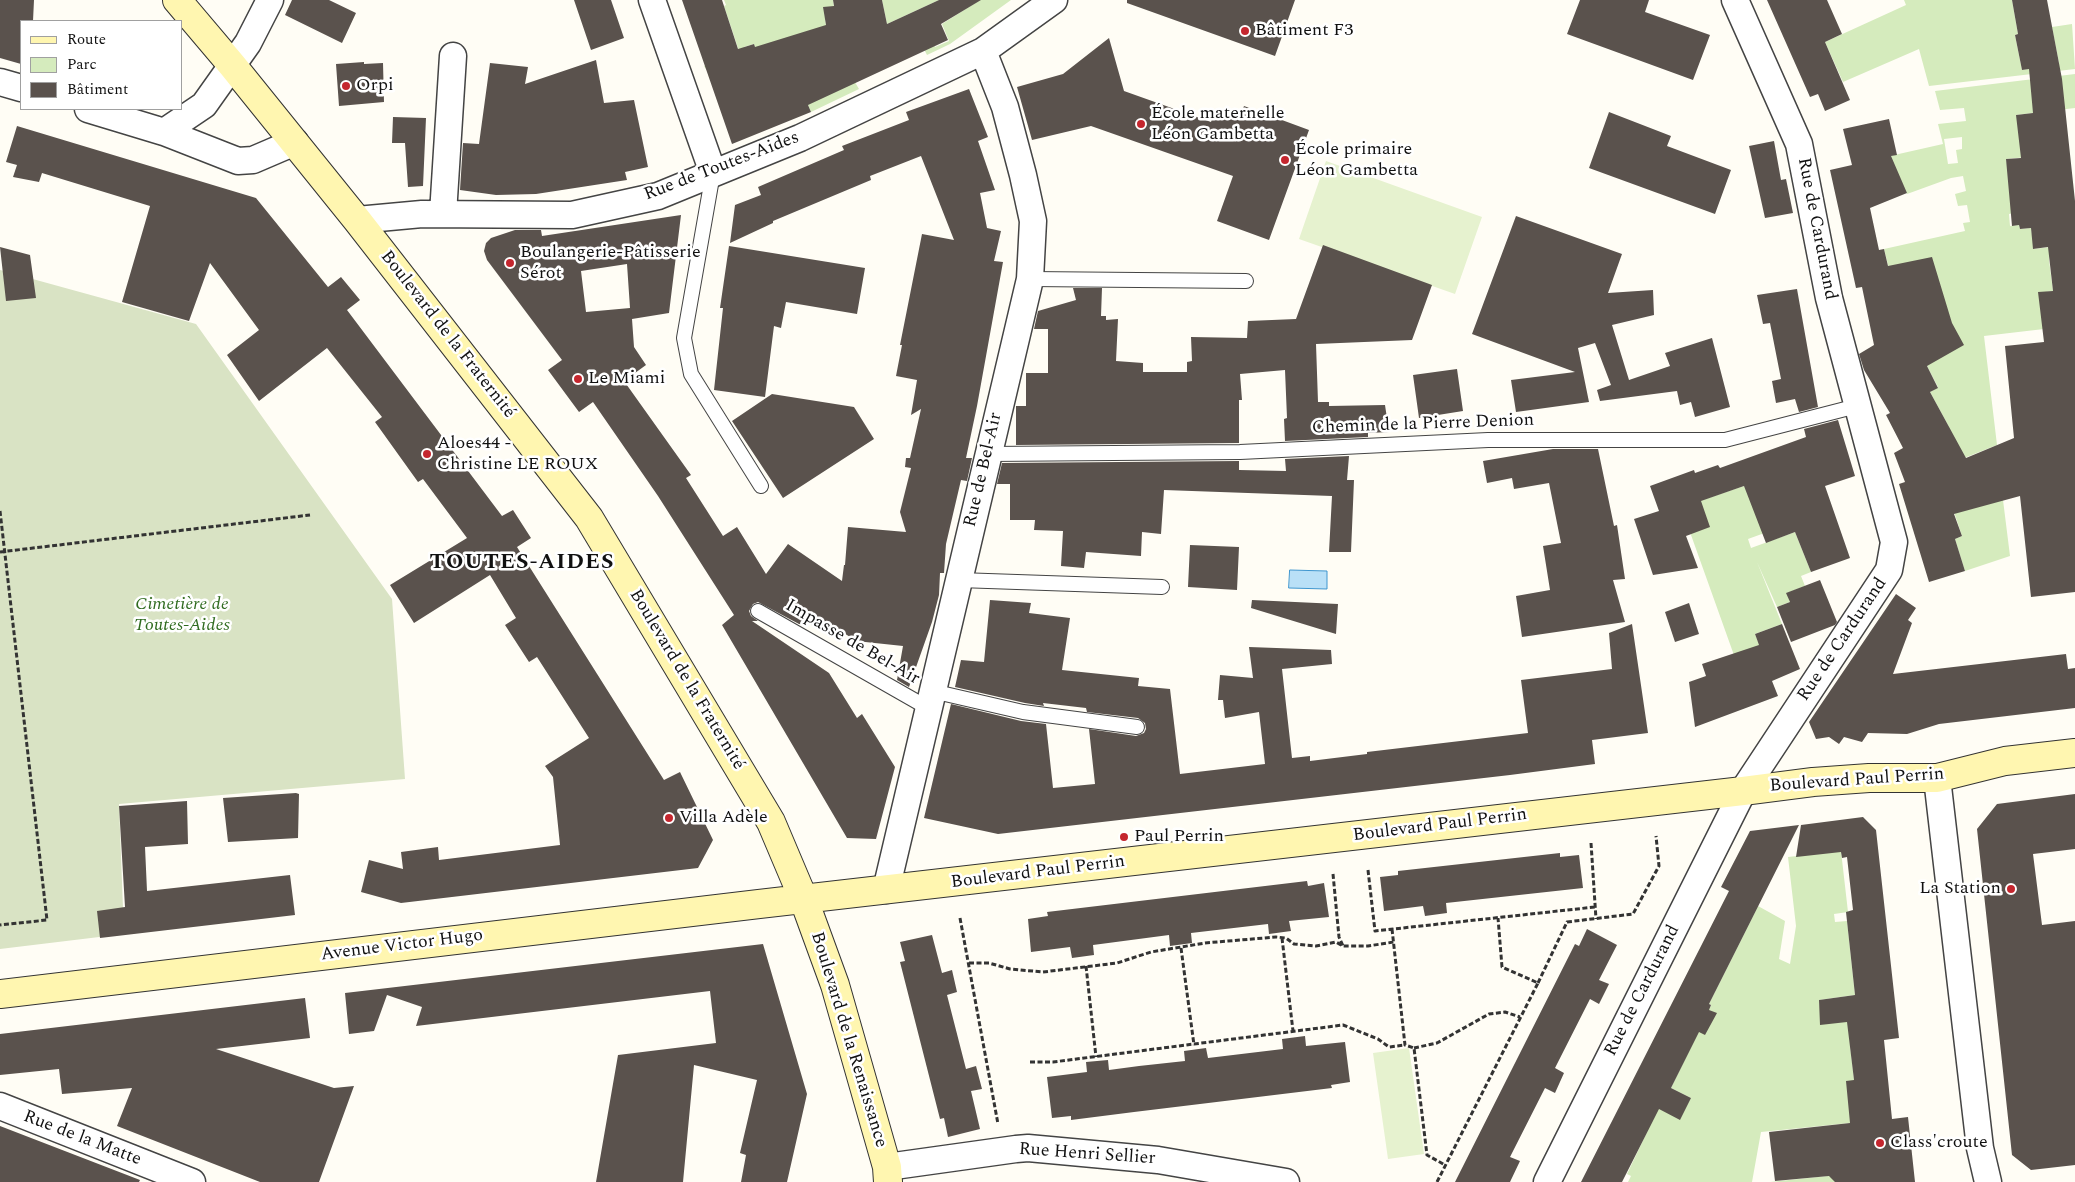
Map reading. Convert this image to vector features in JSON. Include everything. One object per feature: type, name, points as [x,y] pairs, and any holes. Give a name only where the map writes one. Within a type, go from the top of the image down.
[{"type":"street","name":"Boulevard de la Fraternité","points":[[177,0],[295,142],[589,518],[767,816],[804,900]]},
{"type":"street","points":[[164,132],[204,105],[248,43],[270,0]]},
{"type":"street","points":[[652,0],[714,173]]},
{"type":"street","name":"Rue de Toutes-Aides","points":[[357,220],[443,214],[572,215],[658,196],[800,138],[983,51],[1054,0]]},
{"type":"street","name":"Rue de Cardurand","points":[[1547,1182],[1742,792],[1889,570],[1894,542],[1856,406],[1829,298],[1799,144],[1735,0]]},
{"type":"street","name":"Rue de Bel-Air","points":[[886,890],[1030,279],[1033,221],[1005,107],[983,51]]},
{"type":"street","points":[[443,214],[452,56]]},
{"type":"street","points":[[0,82],[20,88]]},
{"type":"street","points":[[91,110],[164,132],[238,161],[253,160],[295,142]]},
{"type":"street","name":"Boulevard Paul Perrin","points":[[804,900],[1742,792],[1812,782],[1869,778],[1937,778],[2005,761],[2075,753]]},
{"type":"street","points":[[1937,778],[1980,1148],[1988,1182]]},
{"type":"street","name":"Avenue Victor Hugo","points":[[0,994],[804,900]]},
{"type":"street","name":"Boulevard de la Renaissance","points":[[804,900],[835,985],[888,1175]]},
{"type":"street","name":"Rue de la Matte","points":[[0,1106],[192,1182]]},
{"type":"street","name":"Rue Henri Sellier","points":[[888,1175],[1003,1150],[1028,1148],[1158,1160],[1286,1182]]},
{"type":"lane","points":[[714,173],[684,338],[691,374],[761,486]]},
{"type":"lane","points":[[1030,279],[1246,281]]},
{"type":"lane","name":"Chemin de la Pierre Denion","points":[[988,454],[1240,452],[1488,440],[1725,440],[1856,406]]},
{"type":"lane","points":[[958,580],[1162,587]]},
{"type":"lane","name":"Impasse de Bel-Air","points":[[758,611],[930,699],[1137,727]]},
{"type":"path","points":[[0,511],[2,552],[47,920],[0,925]]},
{"type":"path","points":[[2,552],[310,515]]},
{"type":"path","points":[[1436,1182],[1538,983],[1567,922],[1633,914],[1660,866],[1656,836]]},
{"type":"path","points":[[1591,844],[1596,919]]},
{"type":"path","points":[[1368,870],[1375,931],[1595,907]]},
{"type":"path","points":[[1333,874],[1339,937],[1343,946]]},
{"type":"path","points":[[960,918],[1003,1150]]},
{"type":"path","points":[[1498,918],[1502,967],[1538,983]]},
{"type":"path","points":[[1392,929],[1405,1045]]},
{"type":"path","points":[[969,963],[989,963],[1010,969],[1042,972],[1117,963],[1151,952],[1205,943],[1276,936],[1286,938],[1294,944],[1316,946],[1336,942],[1343,946],[1368,946],[1394,942]]},
{"type":"path","points":[[1282,938],[1293,1031]]},
{"type":"path","points":[[1181,948],[1194,1045]]},
{"type":"path","points":[[1086,966],[1096,1056]]},
{"type":"path","points":[[1030,1062],[1053,1062],[1343,1025],[1378,1039],[1389,1047],[1405,1045],[1414,1048],[1437,1043],[1489,1014],[1505,1012],[1520,1017]]},
{"type":"path","points":[[981,1028],[987,1028]]},
{"type":"path","points":[[1414,1048],[1426,1155],[1445,1165]]},
{"type":"green space","points":[[724,0],[833,0],[834,8],[824,8],[827,35],[859,89],[811,112],[797,80],[755,51],[754,44],[744,47],[745,55],[706,69],[704,66],[740,54],[724,6],[726,5]]},
{"type":"green space","points":[[882,0],[939,0],[887,24]]},
{"type":"green space","points":[[980,0],[1011,0],[950,44],[927,55],[924,49],[934,44],[935,47],[949,41],[942,24]]},
{"type":"green space","points":[[1904,0],[2012,0],[2018,34],[2015,35],[2022,70],[2059,63],[2052,27],[2072,24],[2075,69],[1929,86],[1919,49],[1843,82],[1825,42],[1906,5]]},
{"type":"green space","points":[[2075,74],[2075,108],[2016,115],[2038,156],[2006,159],[2018,212],[2009,214],[2010,226],[2019,225],[2020,229],[2031,228],[2034,249],[2050,247],[2049,260],[2053,291],[2039,293],[2061,327],[1984,336],[1997,445],[1939,468],[1949,427],[1930,392],[1938,387],[1906,320],[1884,249],[1965,231],[1963,223],[1970,222],[1967,205],[1958,206],[1955,194],[1966,191],[1963,176],[1951,178],[1907,194],[1902,183],[1881,158],[1943,144],[1938,124],[1966,121],[1964,108],[1940,110],[1935,91]],"holes":[[[1962,137],[1962,149],[1956,150],[1958,163],[1948,164],[1944,139]]]},
{"type":"green space","points":[[1326,161],[1482,217],[1455,294],[1299,239]]},
{"type":"green space","name":"Cimetière de Toutes-Aides","points":[[0,270],[196,324],[392,599],[405,779],[119,804],[124,934],[0,949]]},
{"type":"green space","points":[[1744,486],[1792,523],[1748,539],[1751,548],[1795,532],[1811,572],[1801,576],[1805,586],[1787,593],[1790,602],[1777,607],[1757,562],[1782,624],[1755,634],[1761,649],[1735,658],[1681,507]]},
{"type":"green space","points":[[2003,500],[2010,556],[1965,571],[1955,539],[1962,536],[1951,503]]},
{"type":"green space","points":[[1841,851],[1848,912],[1834,914],[1835,922],[1847,921],[1855,995],[1819,1000],[1822,1024],[1860,1008],[1850,1045],[1854,1080],[1850,1123],[1761,1132],[1752,1182],[1628,1182],[1631,1176],[1627,1174],[1647,1132],[1656,1107],[1691,1098],[1671,1088],[1711,1005],[1709,1004],[1758,906],[1785,921],[1779,959],[1790,964],[1796,926],[1788,857]]},
{"type":"green space","points":[[1409,1048],[1424,1154],[1388,1159],[1373,1053]]},
{"type":"green space","points":[[1875,1171],[1877,1182],[1770,1182]]},
{"type":"water","points":[[1290,570],[1327,571],[1327,589],[1289,588]]},
{"type":"building","points":[[0,0],[34,0],[33,20],[20,20],[20,64],[0,58]]},
{"type":"building","points":[[292,0],[329,0],[356,13],[342,43],[285,15]]},
{"type":"building","points":[[574,0],[611,0],[624,38],[591,50]]},
{"type":"building","points":[[682,0],[722,0],[738,49],[754,44],[755,47],[826,25],[823,7],[834,6],[833,0],[882,0],[887,24],[939,0],[981,0],[941,24],[948,40],[808,105],[811,112],[732,144]]},
{"type":"building","name":"Bâtiment F3","points":[[1127,0],[1295,0],[1275,56],[1127,3]]},
{"type":"building","points":[[1580,0],[1649,0],[1645,12],[1710,35],[1693,80],[1567,34]]},
{"type":"building","points":[[1767,0],[1827,0],[1842,34],[1825,42],[1850,100],[1825,111],[1818,94],[1810,97]]},
{"type":"building","points":[[2012,0],[2047,0],[2062,79],[2075,201],[2075,592],[2031,597],[2020,496],[1954,514],[1962,536],[1955,539],[1965,571],[1929,582],[1899,484],[1905,482],[1894,453],[1903,448],[1886,415],[1890,413],[1864,370],[1859,354],[1874,345],[1862,287],[1856,288],[1830,170],[1852,165],[1843,129],[1889,119],[1897,155],[1891,156],[1907,193],[1870,208],[1879,250],[1884,249],[1888,266],[1932,257],[1952,323],[1964,345],[1927,366],[1938,388],[1930,392],[1966,458],[2014,438],[2005,346],[2044,342],[2038,292],[2053,291],[2048,247],[2033,249],[2031,228],[2020,229],[2019,225],[2012,226],[2006,159],[2021,158],[2016,115],[2033,113],[2029,69],[2022,70],[2015,35],[2018,34]]},
{"type":"building","name":"École maternelle Léon Gambetta","points":[[1109,38],[1124,91],[1211,122],[1215,110],[1239,119],[1244,106],[1309,130],[1269,240],[1217,221],[1233,176],[1091,126],[1032,140],[1017,87],[1063,74]]},
{"type":"building","points":[[596,60],[604,103],[634,100],[648,167],[625,172],[627,180],[536,194],[496,195],[460,190],[463,143],[479,144],[490,63],[528,67],[525,84]]},
{"type":"building","points":[[364,62],[364,64],[383,63],[384,102],[339,106],[336,64]]},
{"type":"building","points":[[969,89],[988,137],[978,141],[995,190],[980,193],[987,228],[1001,231],[994,261],[1003,262],[966,458],[972,458],[967,481],[961,480],[946,544],[944,573],[940,573],[939,595],[932,622],[909,687],[897,680],[903,646],[856,641],[835,627],[799,624],[758,602],[753,604],[749,611],[751,616],[758,621],[752,621],[829,673],[857,718],[862,714],[895,767],[876,839],[847,838],[722,625],[734,615],[658,496],[593,402],[579,412],[548,370],[562,360],[487,260],[484,251],[486,243],[491,238],[515,230],[541,230],[542,236],[681,215],[669,313],[632,319],[634,347],[646,365],[624,381],[691,475],[686,478],[723,536],[737,527],[766,574],[788,544],[842,581],[848,527],[906,532],[900,512],[911,468],[905,467],[906,458],[910,458],[921,409],[911,415],[917,380],[896,376],[902,345],[900,345],[922,234],[954,240],[921,156],[870,176],[871,180],[773,221],[773,223],[730,243],[735,205],[761,195],[758,187],[844,150],[842,146],[909,120],[906,112]],"holes":[[[627,264],[630,308],[586,312],[581,271]]]},
{"type":"building","points":[[1609,112],[1671,136],[1667,146],[1731,170],[1715,214],[1589,168]]},
{"type":"building","points":[[393,117],[426,118],[423,186],[408,187],[405,143],[392,143]]},
{"type":"building","points":[[17,126],[256,198],[328,287],[341,277],[360,300],[347,310],[502,516],[513,510],[531,538],[517,547],[664,780],[680,772],[713,840],[698,868],[401,903],[361,892],[369,860],[403,869],[401,852],[438,847],[439,860],[560,845],[553,777],[545,766],[589,738],[537,657],[529,662],[505,625],[516,618],[490,575],[414,623],[390,585],[467,538],[423,479],[418,482],[375,422],[382,417],[327,348],[259,401],[227,355],[259,330],[210,263],[189,321],[122,302],[150,206],[42,173],[39,182],[13,177],[17,165],[6,162]]},
{"type":"building","points":[[1774,141],[1781,180],[1786,179],[1793,213],[1765,218],[1749,146]]},
{"type":"building","points":[[1516,216],[1622,254],[1608,293],[1653,290],[1654,315],[1612,325],[1629,380],[1670,366],[1665,353],[1712,338],[1730,407],[1695,417],[1691,402],[1680,405],[1677,391],[1600,401],[1597,390],[1611,385],[1595,343],[1578,348],[1589,402],[1516,412],[1511,380],[1575,372],[1472,334]]},
{"type":"building","points":[[1323,245],[1432,285],[1412,340],[1316,344],[1318,402],[1329,402],[1329,406],[1385,405],[1389,432],[1368,433],[1368,437],[1285,441],[1284,419],[1287,418],[1285,370],[1240,374],[1242,400],[1239,400],[1239,443],[1016,445],[1016,406],[1026,406],[1026,373],[1048,373],[1048,329],[1034,329],[1038,311],[1076,300],[1073,288],[1102,288],[1101,316],[1106,316],[1106,320],[1118,319],[1116,361],[1143,363],[1143,372],[1187,372],[1187,362],[1192,361],[1191,337],[1247,338],[1248,321],[1296,319]]},
{"type":"building","points":[[729,246],[865,268],[857,314],[786,302],[781,328],[774,326],[765,397],[714,390],[723,308],[720,308]]},
{"type":"building","points":[[0,247],[30,255],[36,298],[6,301]]},
{"type":"building","points":[[1797,289],[1818,407],[1799,412],[1795,399],[1776,403],[1772,381],[1781,379],[1770,323],[1763,324],[1757,295]]},
{"type":"building","points":[[1457,369],[1463,411],[1419,418],[1413,375]]},
{"type":"building","points":[[772,394],[854,407],[874,439],[783,498],[732,421]]},
{"type":"building","points":[[1838,420],[1855,476],[1825,486],[1850,558],[1811,572],[1795,532],[1766,543],[1744,486],[1701,501],[1710,527],[1686,536],[1698,568],[1653,575],[1634,519],[1659,511],[1650,486],[1694,470],[1695,473],[1718,465],[1720,468],[1806,437],[1804,429]]},
{"type":"building","points":[[1553,449],[1598,449],[1614,526],[1617,525],[1625,579],[1613,580],[1625,622],[1522,637],[1516,596],[1550,590],[1543,546],[1561,543],[1549,483],[1514,489],[1512,478],[1487,483],[1483,461]]},
{"type":"building","points":[[1349,456],[1347,480],[1354,480],[1351,552],[1329,552],[1332,496],[1164,490],[1161,534],[1142,532],[1141,556],[1086,552],[1084,568],[1061,566],[1063,531],[1034,530],[1035,520],[1010,520],[1010,484],[997,484],[1002,463],[1239,461],[1239,470],[1286,471],[1285,459]]},
{"type":"building","points":[[1190,545],[1239,547],[1237,590],[1188,587]]},
{"type":"building","points":[[1820,580],[1837,622],[1835,625],[1791,642],[1777,607],[1790,602],[1786,593]]},
{"type":"building","points":[[1896,594],[1916,608],[1908,620],[1912,623],[1893,674],[2066,654],[2068,669],[2075,668],[2075,708],[1939,724],[1907,734],[1868,733],[1862,742],[1844,737],[1839,744],[1829,737],[1816,739],[1809,722]]},
{"type":"building","points":[[990,600],[1031,603],[1029,613],[1070,618],[1062,670],[1139,678],[1138,686],[1170,689],[1180,774],[1265,764],[1259,712],[1225,718],[1223,700],[1218,700],[1220,675],[1253,678],[1249,647],[1331,650],[1332,664],[1282,669],[1292,758],[1310,756],[1310,761],[1367,754],[1367,752],[1528,733],[1521,680],[1612,669],[1609,633],[1632,624],[1648,733],[1592,740],[1595,764],[998,834],[924,818],[951,704],[1021,721],[1046,724],[1053,788],[1095,784],[1089,729],[1136,736],[1144,733],[1146,729],[1145,723],[1138,718],[1087,712],[1086,708],[1025,703],[955,687],[961,660],[984,662]]},
{"type":"building","points":[[1252,600],[1338,604],[1336,634],[1251,608]]},
{"type":"building","points":[[1689,603],[1699,634],[1675,642],[1665,612]]},
{"type":"building","points":[[1782,624],[1800,669],[1772,681],[1778,696],[1695,727],[1689,682],[1706,676],[1702,664],[1759,645],[1755,634]]},
{"type":"building","points":[[299,794],[298,838],[228,842],[223,798]]},
{"type":"building","points":[[2075,794],[2075,849],[2033,854],[2042,925],[2075,921],[2075,1165],[2031,1170],[2012,1155],[1977,829],[1997,804]]},
{"type":"building","points":[[187,801],[188,844],[145,847],[147,891],[290,875],[295,915],[100,938],[97,911],[125,907],[119,806]]},
{"type":"building","points":[[1863,817],[1876,830],[1899,1038],[1884,1040],[1892,1119],[1908,1117],[1915,1182],[1835,1182],[1829,1176],[1775,1181],[1769,1132],[1850,1123],[1846,1081],[1854,1080],[1847,1022],[1820,1025],[1819,1000],[1855,995],[1846,912],[1853,910],[1847,857],[1842,858],[1841,852],[1796,857],[1801,825]]},
{"type":"building","points":[[1799,825],[1709,1004],[1711,1005],[1709,1010],[1717,1013],[1705,1035],[1699,1032],[1671,1088],[1691,1098],[1680,1120],[1659,1109],[1622,1182],[1581,1182],[1729,891],[1721,887],[1750,831]]},
{"type":"building","points":[[1560,853],[1560,857],[1579,855],[1583,888],[1446,903],[1447,913],[1425,916],[1423,906],[1384,911],[1380,877],[1398,875],[1398,871]]},
{"type":"building","points":[[1307,881],[1308,886],[1324,883],[1329,917],[1289,921],[1291,931],[1269,934],[1268,924],[1191,933],[1192,943],[1170,946],[1169,935],[1093,945],[1094,955],[1072,958],[1070,947],[1031,952],[1028,919],[1048,916],[1047,912]]},
{"type":"building","points":[[1587,929],[1617,945],[1599,980],[1609,984],[1599,1004],[1590,999],[1555,1068],[1564,1073],[1555,1093],[1545,1088],[1510,1157],[1520,1161],[1510,1182],[1455,1182],[1575,944],[1579,946]]},
{"type":"building","points":[[932,935],[942,973],[952,970],[957,992],[947,995],[966,1069],[976,1066],[982,1089],[971,1091],[980,1129],[948,1137],[944,1118],[940,1119],[900,962],[905,961],[900,942]]},
{"type":"building","points":[[763,944],[807,1094],[787,1182],[741,1182],[746,1155],[740,1153],[757,1080],[694,1065],[683,1182],[596,1182],[618,1055],[716,1043],[710,991],[416,1026],[422,1007],[387,995],[374,1031],[349,1034],[345,993]]},
{"type":"building","points":[[305,998],[310,1038],[216,1049],[334,1088],[354,1086],[319,1182],[260,1182],[117,1126],[132,1088],[62,1094],[59,1069],[0,1075],[0,1034]]},
{"type":"building","points":[[1305,1036],[1306,1046],[1345,1042],[1350,1082],[1331,1085],[1332,1088],[1071,1120],[1071,1116],[1052,1118],[1047,1077],[1087,1072],[1086,1062],[1108,1060],[1109,1070],[1185,1061],[1184,1051],[1206,1048],[1208,1058],[1283,1049],[1282,1039]]},
{"type":"building","points":[[0,1126],[140,1180],[139,1182],[0,1182]]},
{"type":"place","name":"Bâtiment F3","points":[[1245,31]]},
{"type":"place","name":"Orpi","points":[[346,86]]},
{"type":"place","name":"École maternelle Léon Gambetta","points":[[1141,124]]},
{"type":"place","name":"École primaire Léon Gambetta","points":[[1285,160]]},
{"type":"place","name":"Boulangerie-Pâtisserie Sérot","points":[[510,263]]},
{"type":"place","name":"Le Miami","points":[[578,379]]},
{"type":"place","name":"Aloes44 - Christine LE ROUX","points":[[427,454]]},
{"type":"place","name":"Villa Adèle","points":[[669,818]]},
{"type":"place","name":"Paul Perrin","points":[[1124,837]]},
{"type":"place","name":"La Station","points":[[2011,889]]},
{"type":"place","name":"Class'croute","points":[[1880,1143]]},
{"type":"district","name":"TOUTES-AIDES","points":[[522,564]]}]
